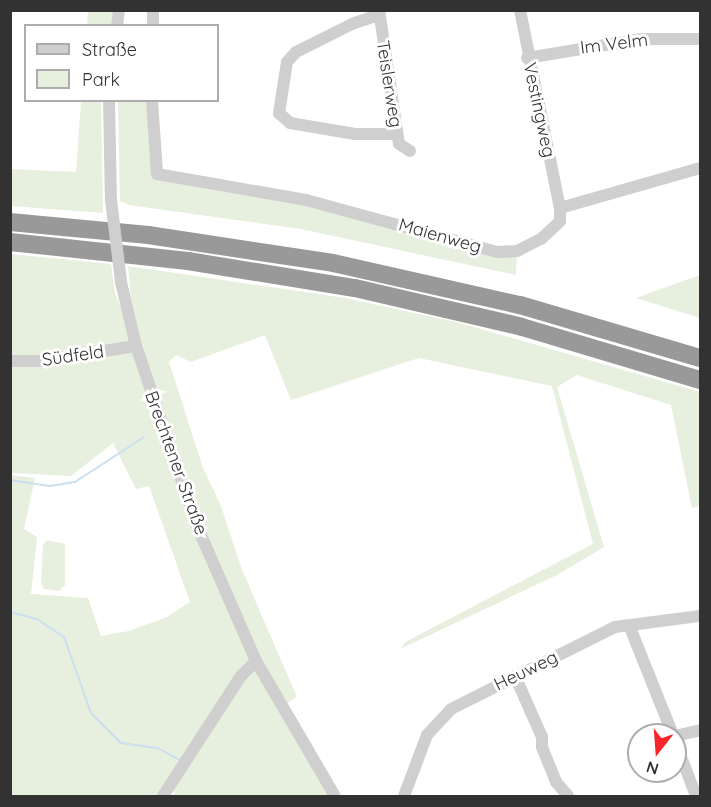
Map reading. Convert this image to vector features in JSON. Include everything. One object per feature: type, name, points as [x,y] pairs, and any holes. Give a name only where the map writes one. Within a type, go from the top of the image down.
[{"type":"highway","points":[[10,222],[169,238],[333,263],[520,305],[700,358]]},
{"type":"highway","points":[[10,242],[198,262],[356,288],[522,327],[700,380]]},
{"type":"street","name":"Vestingweg","points":[[520,10],[560,208]]},
{"type":"street","name":"Teislerweg","points":[[379,13],[399,144],[410,151]]},
{"type":"street","points":[[379,13],[296,52],[287,62],[279,113],[290,123],[344,133],[397,134]]},
{"type":"street","name":"Im Velm","points":[[528,58],[642,39],[700,39]]},
{"type":"street","name":"Brechtener Straße","points":[[110,102],[111,200],[121,282],[136,346],[178,478],[256,661],[335,796]]},
{"type":"street","name":"Maienweg","points":[[152,102],[157,174],[306,200],[498,252],[517,251],[541,239],[560,221],[560,208]]},
{"type":"street","points":[[560,208],[700,168]]},
{"type":"street","name":"Südfeld","points":[[10,361],[40,361],[136,346]]},
{"type":"street","name":"Heuweg","points":[[404,796],[420,747],[439,720],[468,699],[615,627],[700,616]]},
{"type":"street","points":[[629,625],[669,723]]},
{"type":"street","points":[[163,796],[240,676],[256,661]]},
{"type":"street","points":[[515,676],[542,737],[554,775],[568,796]]},
{"type":"street","points":[[687,772],[696,796]]},
{"type":"green space","points":[[88,11],[113,11],[111,24],[87,24]]},
{"type":"green space","points":[[81,102],[101,102],[103,213],[11,206],[11,169],[76,172]]},
{"type":"green space","points":[[118,102],[152,102],[157,174],[517,251],[516,275],[301,229],[129,205],[120,201]]},
{"type":"green space","points":[[11,254],[111,264],[115,293],[135,344],[128,266],[345,298],[460,323],[700,392],[700,506],[692,508],[671,405],[577,375],[557,387],[604,547],[557,575],[400,649],[407,641],[593,544],[552,386],[419,358],[291,400],[265,335],[191,362],[176,355],[169,362],[203,468],[221,506],[242,570],[297,697],[285,704],[334,796],[174,796],[173,785],[163,796],[11,796],[10,475],[35,478],[24,529],[37,537],[31,594],[88,598],[101,636],[129,631],[167,617],[190,602],[149,486],[136,489],[113,443],[71,476],[11,473],[11,365],[41,358],[11,357]]},
{"type":"green space","points":[[700,275],[700,318],[636,298]]},
{"type":"green space","points":[[47,540],[65,544],[65,585],[59,591],[44,589],[41,583],[43,545]]},
{"type":"waterway","points":[[10,480],[50,486],[75,482],[144,437]]},
{"type":"waterway","points":[[10,612],[37,619],[64,637],[91,713],[121,743],[158,748],[180,760]]}]
